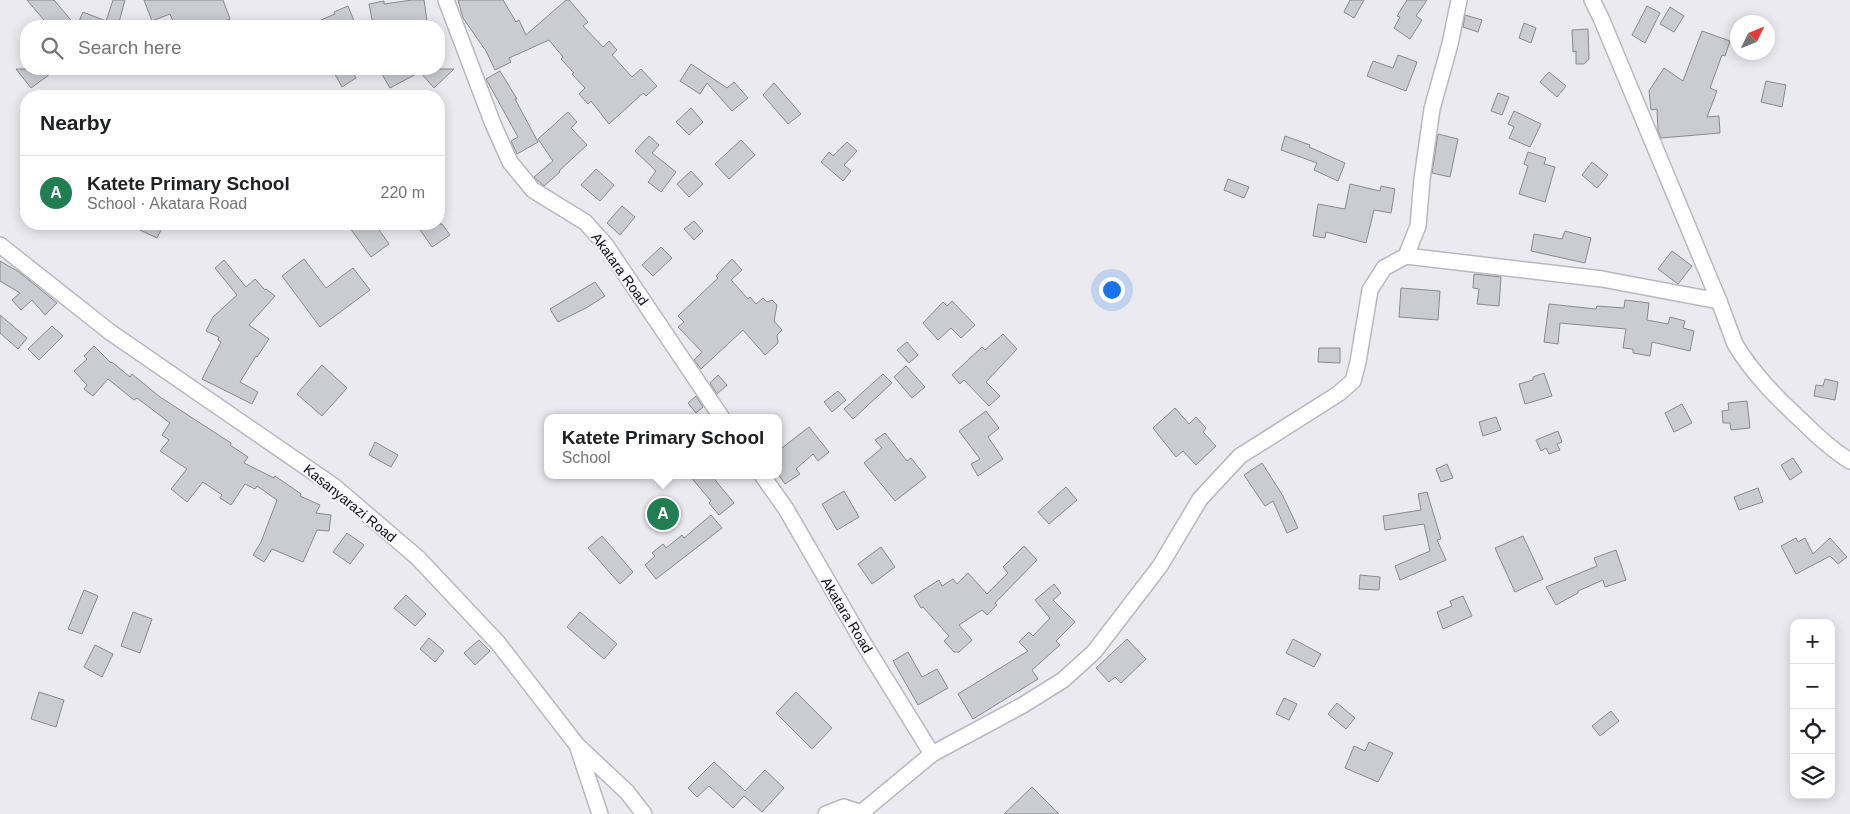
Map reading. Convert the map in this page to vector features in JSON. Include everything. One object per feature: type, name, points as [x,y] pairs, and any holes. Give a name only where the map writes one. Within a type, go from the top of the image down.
[{"type":"street","name":"Akatara Road","points":[[446,0],[493,124],[510,162],[533,190],[585,222],[605,244],[719,414]]},
{"type":"street","points":[[1406,256],[1418,226],[1422,179],[1432,109],[1450,44],[1459,0]]},
{"type":"street","points":[[1592,0],[1719,301],[1735,344],[1747,364],[1777,398],[1833,450],[1850,461]]},
{"type":"street","name":"Kasanyarazi Road","points":[[0,245],[110,332],[335,487],[411,552],[498,642],[577,745],[600,814]]},
{"type":"street","points":[[826,814],[844,807],[863,813],[932,754],[1023,705],[1063,680],[1094,652],[1160,566],[1200,498],[1240,456],[1338,394],[1353,382],[1370,290],[1384,268],[1406,256],[1602,279],[1719,301]]},
{"type":"street","name":"Akatara Road","points":[[765,479],[786,509],[854,628],[932,754]]},
{"type":"street","points":[[577,745],[627,792],[644,814]]},
{"type":"building","points":[[27,0],[54,0],[71,20],[44,20]]},
{"type":"building","points":[[113,0],[125,0],[120,20],[106,20]]},
{"type":"building","points":[[144,0],[223,0],[230,19],[172,20],[170,14],[152,20]]},
{"type":"building","points":[[424,0],[427,20],[372,20],[369,4],[384,1],[384,4]]},
{"type":"building","points":[[458,0],[503,0],[516,22],[519,20],[526,35],[566,0],[569,0],[588,22],[583,26],[603,47],[609,41],[617,50],[612,55],[632,77],[641,69],[657,86],[646,96],[643,93],[609,124],[591,101],[588,104],[579,94],[585,88],[572,74],[574,73],[561,59],[563,57],[549,40],[509,58],[511,62],[495,70],[486,51],[463,18]]},
{"type":"building","points":[[1350,0],[1364,0],[1354,18],[1344,12]]},
{"type":"building","points":[[1407,0],[1427,0],[1416,16],[1422,20],[1410,39],[1394,28],[1400,17],[1397,16]]},
{"type":"building","points":[[348,6],[354,20],[321,20],[335,14],[334,12]]},
{"type":"building","points":[[1647,6],[1660,13],[1645,43],[1632,35]]},
{"type":"building","points":[[1670,7],[1684,16],[1674,32],[1660,24]]},
{"type":"building","points":[[83,12],[103,20],[80,20]]},
{"type":"building","points":[[1465,15],[1482,20],[1478,32],[1463,27]]},
{"type":"building","points":[[1524,23],[1536,28],[1531,43],[1519,38]]},
{"type":"building","points":[[1588,29],[1589,59],[1584,64],[1576,64],[1576,51],[1573,52],[1572,30]]},
{"type":"building","points":[[1702,31],[1730,41],[1725,56],[1722,55],[1710,88],[1717,91],[1707,117],[1719,116],[1720,133],[1661,138],[1658,131],[1657,109],[1651,110],[1649,91],[1664,68],[1683,81]]},
{"type":"building","points":[[1398,55],[1417,62],[1406,91],[1367,76],[1373,61],[1393,68]]},
{"type":"building","points":[[691,64],[727,88],[734,82],[748,98],[732,111],[707,83],[700,94],[680,81]]},
{"type":"building","points":[[445,69],[454,69],[434,88],[423,75],[445,75]]},
{"type":"building","points":[[500,71],[517,99],[515,99],[538,142],[517,154],[511,141],[518,137],[486,79]]},
{"type":"building","points":[[1549,72],[1566,86],[1557,97],[1540,82]]},
{"type":"building","points":[[21,75],[49,75],[31,88]]},
{"type":"building","points":[[335,75],[354,75],[356,78],[342,87]]},
{"type":"building","points":[[382,75],[414,75],[390,88]]},
{"type":"building","points":[[1766,81],[1786,85],[1782,107],[1761,102]]},
{"type":"building","points":[[774,83],[801,114],[788,124],[763,95]]},
{"type":"building","points":[[1498,93],[1509,97],[1502,115],[1491,111]]},
{"type":"building","points":[[691,108],[703,122],[689,135],[676,122]]},
{"type":"building","points":[[1514,111],[1541,124],[1530,147],[1509,138],[1514,127],[1508,124]]},
{"type":"building","points":[[568,112],[577,122],[571,128],[587,145],[544,186],[534,177],[553,161],[538,139]]},
{"type":"building","points":[[1438,134],[1458,139],[1450,177],[1432,173]]},
{"type":"building","points":[[649,136],[659,145],[652,153],[676,172],[661,192],[648,182],[656,171],[635,151]]},
{"type":"building","points":[[1285,136],[1310,145],[1309,147],[1345,163],[1338,181],[1314,170],[1317,163],[1281,150]]},
{"type":"building","points":[[741,140],[755,155],[729,179],[715,164]]},
{"type":"building","points":[[847,142],[857,151],[844,165],[851,171],[843,181],[821,162],[829,152],[833,156]]},
{"type":"building","points":[[1528,152],[1546,158],[1544,164],[1555,167],[1545,202],[1519,194],[1528,166],[1524,164]]},
{"type":"building","points":[[1592,162],[1608,175],[1597,188],[1582,175]]},
{"type":"building","points":[[596,169],[614,185],[600,201],[581,185]]},
{"type":"building","points":[[691,171],[703,184],[689,197],[677,184]]},
{"type":"building","points":[[1228,179],[1249,187],[1244,198],[1224,190]]},
{"type":"building","points":[[1350,184],[1380,191],[1381,186],[1395,189],[1391,213],[1374,210],[1366,243],[1326,232],[1325,238],[1313,236],[1318,204],[1345,209]]},
{"type":"building","points":[[622,206],[635,217],[620,235],[607,223]]},
{"type":"building","points":[[694,221],[703,231],[694,240],[684,229]]},
{"type":"building","points":[[445,228],[450,235],[432,247],[420,230],[445,230]]},
{"type":"building","points":[[140,230],[161,230],[157,238]]},
{"type":"building","points":[[351,230],[379,230],[389,244],[371,257]]},
{"type":"building","points":[[1565,231],[1591,238],[1585,263],[1531,251],[1534,234],[1562,239]]},
{"type":"building","points":[[661,247],[672,258],[653,276],[642,265]]},
{"type":"building","points":[[1672,251],[1692,266],[1678,284],[1658,269]]},
{"type":"building","points":[[304,259],[326,288],[353,268],[370,290],[320,327],[282,276]]},
{"type":"building","points":[[732,259],[742,270],[731,280],[748,299],[750,297],[756,304],[763,298],[767,302],[772,300],[777,305],[774,321],[782,330],[777,335],[778,343],[765,355],[743,330],[701,369],[694,360],[702,352],[678,327],[684,322],[678,316],[718,278],[716,276]]},
{"type":"building","points":[[224,260],[246,287],[255,279],[265,290],[275,296],[249,325],[269,339],[240,382],[258,392],[252,404],[202,379],[221,342],[218,340],[219,337],[206,331],[213,317],[237,295],[215,268]]},
{"type":"building","points":[[0,261],[19,272],[57,303],[45,315],[32,300],[21,310],[12,300],[20,293],[0,281]]},
{"type":"building","points":[[1474,274],[1501,277],[1499,306],[1477,304],[1479,289],[1473,288]]},
{"type":"building","points":[[595,282],[605,296],[558,322],[550,309]]},
{"type":"building","points":[[1401,288],[1440,291],[1438,320],[1399,317]]},
{"type":"building","points":[[1625,300],[1649,303],[1647,320],[1668,324],[1670,317],[1685,321],[1683,328],[1694,331],[1690,351],[1652,342],[1650,356],[1633,353],[1633,349],[1623,348],[1626,329],[1560,323],[1558,344],[1544,342],[1549,304],[1596,309],[1597,306],[1624,308]]},
{"type":"building","points":[[952,301],[975,325],[961,338],[951,328],[938,340],[923,323],[943,302],[947,306]]},
{"type":"building","points":[[0,315],[27,338],[18,349],[0,333]]},
{"type":"building","points":[[52,326],[63,336],[39,360],[28,349]]},
{"type":"building","points":[[1003,334],[1017,349],[986,382],[1000,396],[989,406],[964,380],[960,384],[952,375],[982,347],[985,350]]},
{"type":"building","points":[[907,342],[918,355],[909,363],[897,350]]},
{"type":"building","points":[[94,346],[111,363],[130,377],[132,374],[160,397],[231,443],[230,445],[248,457],[244,463],[274,478],[275,476],[301,494],[300,496],[320,505],[316,513],[331,515],[329,531],[317,530],[303,562],[272,549],[264,562],[253,555],[261,542],[277,500],[257,486],[255,489],[245,484],[231,505],[220,498],[222,495],[203,482],[187,502],[171,489],[187,469],[160,451],[169,440],[162,435],[170,423],[137,398],[134,400],[108,379],[93,396],[84,389],[87,385],[74,371],[87,359],[84,356]]},
{"type":"building","points":[[1319,348],[1340,348],[1340,363],[1318,362]]},
{"type":"building","points":[[322,365],[347,388],[322,416],[297,394]]},
{"type":"building","points":[[906,366],[925,387],[912,398],[894,377]]},
{"type":"building","points":[[1544,373],[1552,396],[1525,404],[1519,384],[1533,380],[1533,377]]},
{"type":"building","points":[[883,374],[892,383],[853,419],[844,409]]},
{"type":"building","points":[[718,375],[727,385],[717,394],[710,383]]},
{"type":"building","points":[[1825,379],[1838,382],[1835,400],[1814,396],[1816,385],[1823,386]]},
{"type":"building","points":[[838,391],[846,400],[832,412],[824,402]]},
{"type":"building","points":[[696,396],[703,407],[696,413],[688,403]]},
{"type":"building","points":[[1747,401],[1750,428],[1731,430],[1730,423],[1723,423],[1722,411],[1729,410],[1728,403]]},
{"type":"building","points":[[1682,404],[1692,423],[1674,432],[1665,413]]},
{"type":"building","points":[[1175,408],[1189,424],[1196,417],[1206,428],[1203,432],[1216,446],[1196,465],[1183,451],[1176,457],[1153,428]]},
{"type":"building","points":[[986,411],[999,428],[988,437],[1003,459],[978,476],[971,464],[980,459],[959,431]]},
{"type":"building","points":[[1496,417],[1501,430],[1483,436],[1479,422]]},
{"type":"building","points":[[809,427],[829,452],[818,461],[813,454],[796,469],[800,474],[785,484],[782,479],[782,448]]},
{"type":"building","points":[[1558,431],[1562,442],[1557,444],[1560,450],[1549,454],[1546,448],[1541,451],[1536,440]]},
{"type":"building","points":[[885,433],[907,461],[911,458],[926,477],[895,501],[864,463],[882,448],[875,440]]},
{"type":"building","points":[[375,442],[398,455],[391,467],[369,455]]},
{"type":"building","points":[[1793,458],[1802,472],[1790,480],[1781,465]]},
{"type":"building","points":[[1262,463],[1283,496],[1298,528],[1287,533],[1273,501],[1265,506],[1244,475]]},
{"type":"building","points":[[1447,464],[1453,478],[1441,482],[1436,469]]},
{"type":"building","points":[[692,479],[714,479],[734,503],[719,515],[709,503],[711,501]]},
{"type":"building","points":[[1066,487],[1077,500],[1049,524],[1038,512]]},
{"type":"building","points":[[1758,488],[1763,502],[1739,510],[1734,497]]},
{"type":"building","points":[[844,491],[859,517],[837,530],[822,504]]},
{"type":"building","points":[[1427,492],[1441,539],[1437,540],[1446,560],[1400,580],[1395,566],[1430,551],[1424,524],[1385,530],[1383,516],[1421,510],[1418,494]]},
{"type":"building","points":[[711,515],[722,528],[656,579],[645,565],[655,556],[652,553],[663,544],[666,548],[682,535],[684,538]]},
{"type":"building","points":[[347,533],[364,545],[350,564],[333,552]]},
{"type":"building","points":[[602,536],[633,572],[620,584],[588,548]]},
{"type":"building","points":[[1523,536],[1543,579],[1515,592],[1495,548]]},
{"type":"building","points":[[1796,538],[1798,542],[1805,538],[1813,554],[1830,538],[1847,557],[1838,564],[1830,556],[1796,574],[1781,546]]},
{"type":"building","points":[[1024,546],[1037,560],[995,603],[997,605],[987,615],[982,610],[959,625],[972,640],[959,652],[954,652],[944,641],[949,636],[923,607],[921,608],[914,596],[939,580],[942,586],[953,579],[957,584],[968,573],[987,594],[1008,573],[1003,567]]},
{"type":"building","points":[[881,547],[895,567],[872,584],[858,564]]},
{"type":"building","points":[[1616,550],[1626,580],[1605,587],[1603,580],[1578,591],[1578,593],[1556,605],[1546,587],[1597,566],[1594,558]]},
{"type":"building","points":[[1360,575],[1380,577],[1379,590],[1359,589]]},
{"type":"building","points":[[1054,584],[1061,593],[1053,600],[1075,622],[1056,641],[1060,645],[1032,670],[1038,679],[973,719],[958,694],[1028,651],[1019,642],[1029,632],[1033,636],[1050,618],[1035,600]]},
{"type":"building","points":[[84,590],[98,596],[82,634],[68,629]]},
{"type":"building","points":[[406,595],[426,614],[415,626],[394,608]]},
{"type":"building","points":[[1463,596],[1472,616],[1443,629],[1437,612],[1452,606],[1450,601]]},
{"type":"building","points":[[133,612],[152,619],[140,653],[121,646]]},
{"type":"building","points":[[580,612],[617,644],[604,659],[567,627]]},
{"type":"building","points":[[429,638],[444,651],[435,662],[420,649]]},
{"type":"building","points":[[1127,639],[1146,659],[1121,683],[1115,677],[1109,682],[1096,668]]},
{"type":"building","points":[[1293,639],[1321,654],[1314,667],[1286,653]]},
{"type":"building","points":[[479,640],[490,651],[475,665],[464,653]]},
{"type":"building","points":[[95,645],[113,654],[102,677],[84,667]]},
{"type":"building","points":[[908,652],[922,677],[937,669],[948,688],[918,705],[893,661]]},
{"type":"building","points":[[39,692],[64,700],[56,727],[31,719]]},
{"type":"building","points":[[796,692],[832,728],[812,749],[776,713]]},
{"type":"building","points":[[1284,698],[1297,704],[1289,720],[1276,714]]},
{"type":"building","points":[[1337,703],[1355,718],[1346,729],[1328,714]]},
{"type":"building","points":[[1611,711],[1619,721],[1600,736],[1592,726]]},
{"type":"building","points":[[1369,742],[1393,753],[1378,782],[1345,768],[1354,746],[1365,751]]},
{"type":"building","points":[[714,762],[745,791],[765,770],[784,788],[762,812],[744,796],[733,808],[709,786],[697,797],[688,788]]},
{"type":"building","points":[[1032,787],[1059,814],[1004,814]]},
{"type":"place","name":"Katete Primary School","points":[[663,514]]}]
